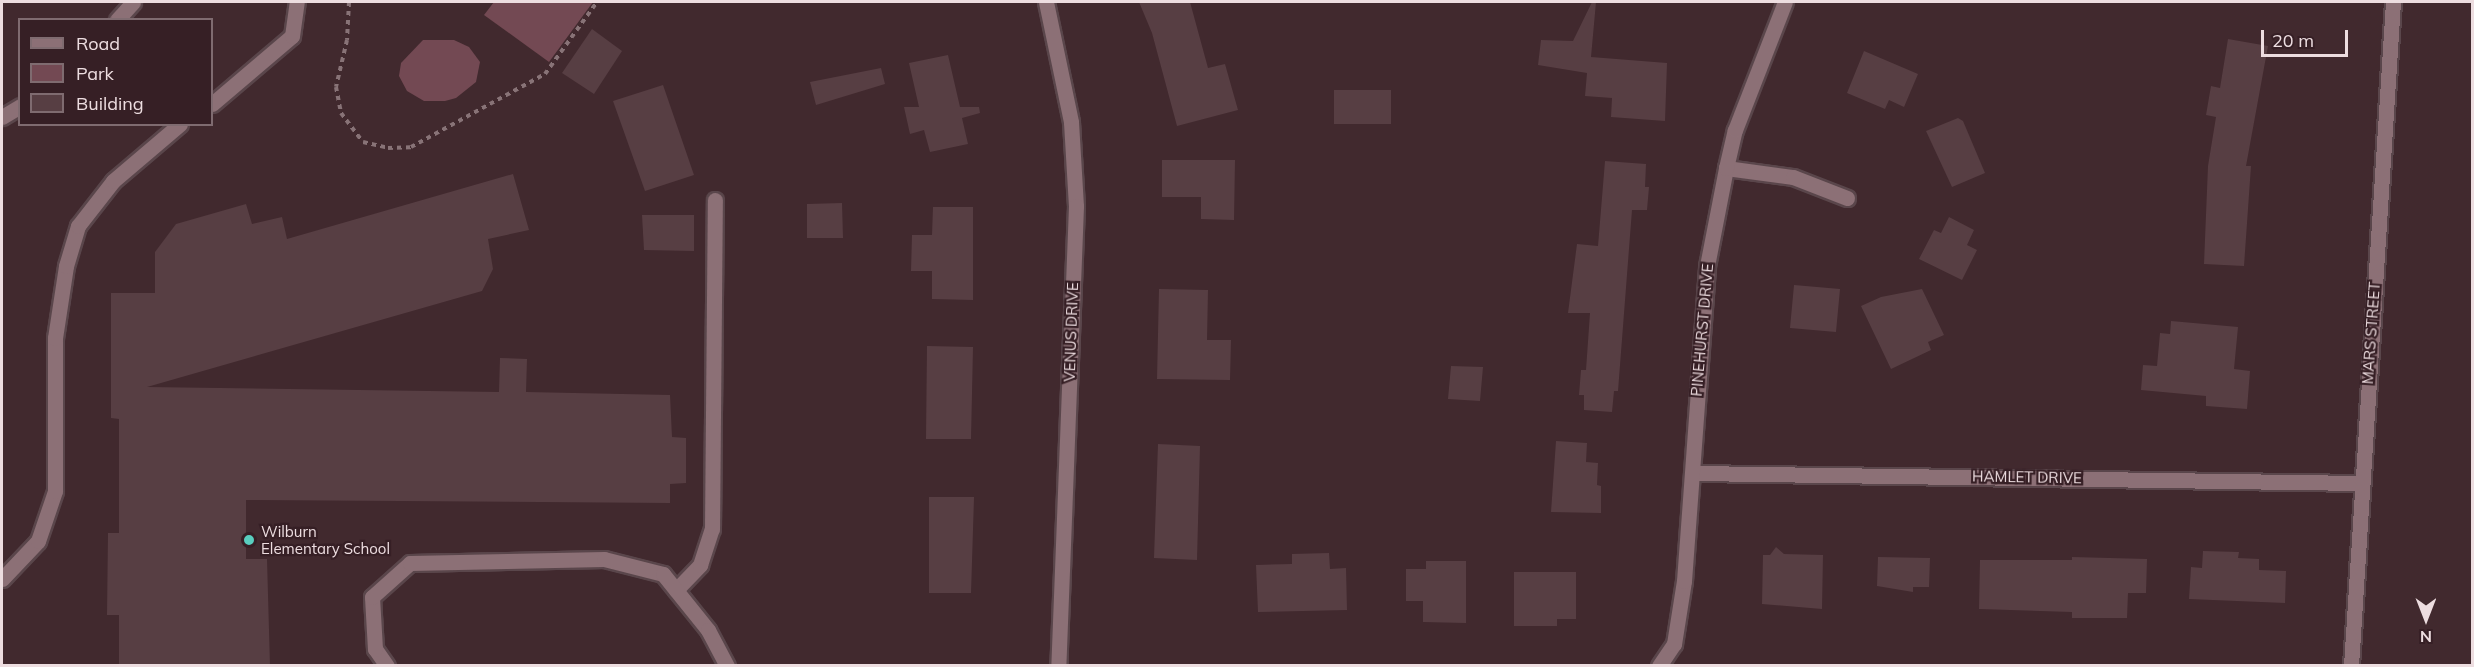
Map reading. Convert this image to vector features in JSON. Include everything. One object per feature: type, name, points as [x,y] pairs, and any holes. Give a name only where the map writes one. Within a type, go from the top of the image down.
[{"type":"street","points":[[119,18],[133,2]]},
{"type":"street","points":[[213,103],[292,36],[297,2]]},
{"type":"street","name":"VENUS DRIVE","points":[[1046,2],[1071,122],[1076,206],[1058,666]]},
{"type":"street","name":"PINEHURST DRIVE","points":[[1659,666],[1674,644],[1684,581],[1694,473],[1695,399],[1707,266],[1735,130],[1785,2]]},
{"type":"street","name":"MARS STREET","points":[[2351,666],[2360,483],[2393,2]]},
{"type":"street","points":[[2,117],[18,106]]},
{"type":"street","points":[[2,579],[38,541],[55,491],[55,338],[66,266],[78,226],[112,181],[178,126]]},
{"type":"street","points":[[1726,168],[1793,177],[1847,198]]},
{"type":"street","points":[[676,590],[700,565],[712,529],[714,200]]},
{"type":"street","name":"HAMLET DRIVE","points":[[1694,473],[2360,483]]},
{"type":"street","points":[[387,666],[375,649],[372,597],[410,563],[604,560],[663,573],[708,630],[728,666]]},
{"type":"path","points":[[349,2],[347,40],[336,87],[341,112],[363,142],[388,148],[411,147],[546,74],[597,2]]},
{"type":"green space","points":[[494,2],[593,2],[549,62],[484,15]]},
{"type":"green space","points":[[423,40],[454,40],[469,47],[480,62],[476,82],[456,98],[445,101],[424,101],[407,91],[399,76],[401,63]]},
{"type":"building","points":[[1139,2],[1190,2],[1208,68],[1225,64],[1238,110],[1177,126],[1152,33]]},
{"type":"building","points":[[1592,2],[1596,2],[1591,57],[1667,63],[1665,121],[1611,117],[1612,98],[1585,96],[1587,73],[1538,65],[1541,40],[1573,41]]},
{"type":"building","points":[[592,29],[622,51],[594,94],[562,73]]},
{"type":"building","points":[[2228,39],[2268,46],[2246,166],[2251,166],[2244,266],[2204,264],[2208,166],[2216,117],[2206,115],[2211,86],[2220,88]]},
{"type":"building","points":[[1864,51],[1918,74],[1904,107],[1889,100],[1885,109],[1847,93]]},
{"type":"building","points":[[948,55],[960,107],[979,107],[980,113],[962,118],[968,144],[930,152],[924,130],[910,134],[904,107],[919,107],[909,63]]},
{"type":"building","points":[[881,68],[885,84],[816,105],[810,82]]},
{"type":"building","points":[[663,85],[694,175],[645,191],[613,101]]},
{"type":"building","points":[[1334,90],[1391,90],[1391,124],[1334,124]]},
{"type":"building","points":[[1958,118],[1963,121],[1985,173],[1952,187],[1926,131]]},
{"type":"building","points":[[1162,160],[1235,160],[1234,220],[1201,219],[1201,197],[1162,197]]},
{"type":"building","points":[[1605,161],[1646,164],[1645,187],[1649,187],[1647,210],[1632,210],[1618,391],[1614,391],[1612,412],[1584,410],[1584,395],[1579,395],[1581,370],[1586,370],[1590,313],[1568,313],[1577,244],[1598,246]]},
{"type":"building","points":[[513,174],[529,230],[488,239],[493,269],[482,291],[147,387],[499,392],[500,358],[527,359],[526,392],[670,395],[672,437],[686,438],[686,483],[670,484],[670,503],[246,500],[246,559],[267,559],[270,666],[119,666],[119,615],[107,615],[108,533],[119,533],[119,419],[111,418],[111,293],[155,293],[155,252],[176,224],[246,204],[252,224],[282,217],[287,239]]},
{"type":"building","points":[[842,203],[843,238],[807,238],[807,204]]},
{"type":"building","points":[[933,207],[973,207],[973,300],[932,299],[932,271],[911,271],[912,235],[932,235]]},
{"type":"building","points":[[642,215],[694,215],[694,251],[644,250]]},
{"type":"building","points":[[1949,217],[1974,230],[1967,245],[1977,250],[1962,280],[1919,259],[1934,230],[1941,233]]},
{"type":"building","points":[[1794,285],[1840,289],[1836,332],[1790,328]]},
{"type":"building","points":[[1159,289],[1208,290],[1207,340],[1231,340],[1230,380],[1157,379]]},
{"type":"building","points":[[1922,289],[1944,335],[1928,342],[1931,350],[1891,369],[1861,306],[1881,297]]},
{"type":"building","points":[[2171,321],[2238,327],[2234,369],[2250,371],[2247,409],[2206,406],[2206,396],[2141,390],[2143,365],[2157,366],[2160,333],[2170,334]]},
{"type":"building","points":[[927,346],[973,347],[971,439],[926,439]]},
{"type":"building","points":[[1451,366],[1483,367],[1480,401],[1448,399]]},
{"type":"building","points":[[1556,441],[1587,443],[1586,462],[1598,463],[1597,485],[1601,486],[1601,513],[1551,512]]},
{"type":"building","points":[[1158,444],[1200,446],[1197,560],[1154,558]]},
{"type":"building","points":[[929,497],[974,497],[971,593],[929,593]]},
{"type":"building","points":[[1776,547],[1784,554],[1823,555],[1822,609],[1762,604],[1763,555],[1770,555]]},
{"type":"building","points":[[2203,551],[2239,552],[2238,558],[2259,559],[2259,570],[2286,571],[2285,603],[2189,599],[2191,567],[2202,568]]},
{"type":"building","points":[[1329,553],[1330,569],[1346,568],[1347,610],[1258,612],[1256,565],[1292,564],[1292,554]]},
{"type":"building","points":[[1878,557],[1930,558],[1929,587],[1913,587],[1913,592],[1877,586]]},
{"type":"building","points":[[2072,557],[2147,559],[2146,593],[2128,593],[2127,618],[2072,618],[2072,612],[1979,609],[1980,560],[2072,560]]},
{"type":"building","points":[[1426,561],[1466,561],[1466,623],[1423,622],[1423,601],[1406,601],[1406,569],[1426,569]]},
{"type":"building","points":[[1514,572],[1576,572],[1576,619],[1557,619],[1557,626],[1514,626]]},
{"type":"place","name":"Wilburn Elementary School","points":[[249,540]]}]
